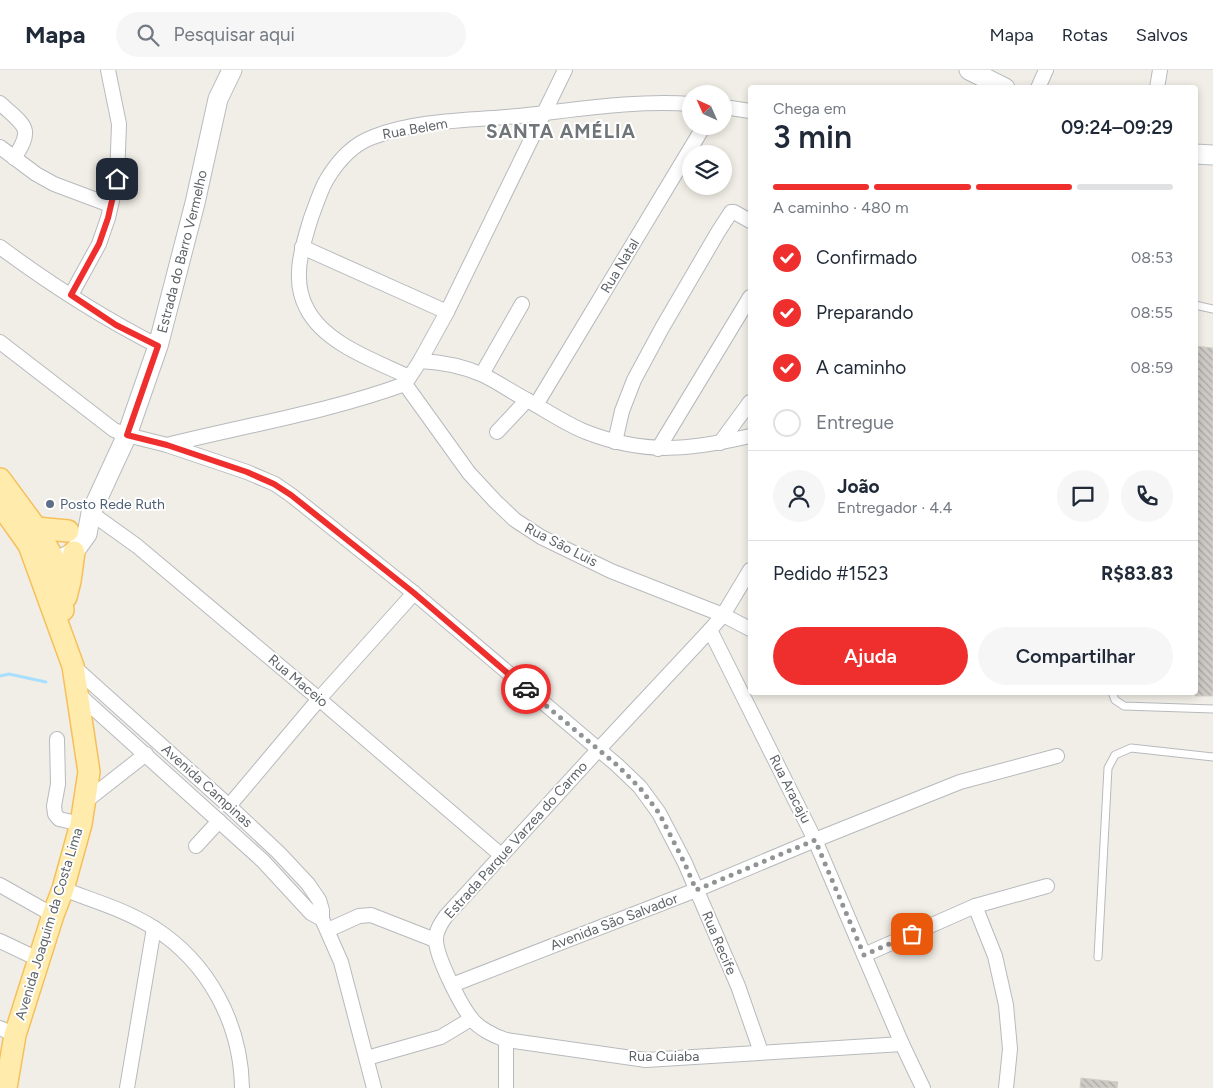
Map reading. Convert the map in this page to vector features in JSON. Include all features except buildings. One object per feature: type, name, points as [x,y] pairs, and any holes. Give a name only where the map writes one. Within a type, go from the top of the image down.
[{"type":"main road","name":"Avenida Joaquim da Costa Lima","points":[[0,479],[37,538],[56,561],[63,607],[65,643]]},
{"type":"main road","name":"Avenida Joaquim da Costa Lima","points":[[0,504],[37,538]]},
{"type":"main road","points":[[37,538],[68,531]]},
{"type":"main road","name":"Avenida Joaquim da Costa Lima","points":[[6,1088],[7,1031],[40,960],[53,915],[63,890],[81,824],[89,772],[73,666],[65,643],[56,561]]},
{"type":"street","points":[[71,295],[99,244],[108,218],[117,179],[119,133],[108,70]]},
{"type":"street","name":"Estrada do Barro Vermelho","points":[[56,561],[87,534],[91,513],[127,435],[158,346],[195,203],[218,99],[232,70]]},
{"type":"street","points":[[167,445],[314,412],[370,397],[407,381],[447,312],[565,70]]},
{"type":"street","points":[[969,70],[999,85]]},
{"type":"street","points":[[1039,85],[1046,70]]},
{"type":"street","points":[[1158,85],[1160,70]]},
{"type":"street","points":[[0,103],[26,131],[25,140],[14,158]]},
{"type":"street","name":"Rua Belem","points":[[407,381],[328,334],[307,309],[299,279],[302,247],[317,200],[327,180],[348,153],[357,145],[372,137],[398,129],[430,124],[648,103],[682,104]]},
{"type":"street","points":[[732,108],[748,111]]},
{"type":"street","name":"Rua Natal","points":[[497,432],[532,403],[698,135]]},
{"type":"street","points":[[0,147],[54,184],[110,204]]},
{"type":"street","points":[[1198,154],[1213,155]]},
{"type":"street","points":[[615,442],[622,411],[634,380],[662,328],[728,216],[734,212],[748,220]]},
{"type":"street","points":[[302,247],[447,312]]},
{"type":"street","points":[[0,248],[116,325],[158,346]]},
{"type":"street","points":[[658,448],[748,301]]},
{"type":"street","points":[[482,374],[522,304]]},
{"type":"street","name":"Rua Recife","points":[[0,342],[114,430],[167,445],[247,472],[274,484],[291,495],[414,593],[617,765],[640,788],[659,813],[685,864],[738,986],[761,1052]]},
{"type":"street","points":[[420,361],[437,362],[482,374],[584,431],[615,442],[658,448],[685,448],[748,436]]},
{"type":"street","name":"Rua São Luis","points":[[407,381],[469,473],[515,520],[541,538],[611,571],[723,615],[748,628]]},
{"type":"street","points":[[720,443],[748,405]]},
{"type":"street","name":"Estrada do Barro Vermelho","points":[[68,531],[91,513]]},
{"type":"street","name":"Rua Maceio","points":[[91,513],[137,546],[500,855]]},
{"type":"street","name":"Estrada Parque Varzea do Carmo","points":[[435,940],[446,916],[500,855],[723,615],[748,573]]},
{"type":"street","points":[[229,806],[319,699],[414,593]]},
{"type":"street","name":"Rua Aracaju","points":[[710,630],[815,840],[902,1044],[923,1088]]},
{"type":"street","name":"Avenida Campinas","points":[[73,666],[229,806],[279,853],[308,884],[319,900],[325,925],[341,962],[367,1058]]},
{"type":"street","name":"Avenida Campinas","points":[[78,694],[263,861],[311,913],[325,925]]},
{"type":"street","points":[[57,739],[58,784],[54,806],[55,814],[59,818],[81,824]]},
{"type":"street","points":[[86,801],[146,754]]},
{"type":"street","name":"Avenida São Salvador","points":[[452,985],[696,890],[960,782],[1057,756]]},
{"type":"street","points":[[196,846],[219,821]]},
{"type":"street","points":[[0,885],[53,915]]},
{"type":"street","points":[[864,955],[975,906],[1047,886]]},
{"type":"street","points":[[63,890],[105,904],[154,928],[177,946],[201,970],[221,999],[235,1035],[242,1088]]},
{"type":"street","points":[[975,906],[995,956],[1006,1005],[1010,1050],[1006,1088]]},
{"type":"street","points":[[325,925],[359,916],[372,916],[435,940],[452,985]]},
{"type":"street","points":[[127,1088],[154,928]]},
{"type":"street","points":[[0,941],[40,960]]},
{"type":"street","name":"Rua Cuiaba","points":[[452,985],[471,1019],[494,1036],[506,1040],[646,1060],[902,1044]]},
{"type":"street","points":[[374,1088],[367,1058],[441,1037],[471,1019]]},
{"type":"street","points":[[506,1040],[506,1088]]},
{"type":"lane","points":[[1198,306],[1213,309]]},
{"type":"lane","points":[[1113,695],[1115,700],[1124,706],[1213,709]]},
{"type":"lane","points":[[1098,957],[1108,768],[1115,755],[1130,748],[1213,757]]},
{"type":"waterway","points":[[0,676],[9,674],[46,682]]},
{"type":"way so far","points":[[526,689],[617,765],[640,788],[659,813],[696,890],[815,840],[864,955],[912,934]]},
{"type":"place","name":"Posto Rede Ruth","points":[[50,504]]},
{"type":"district","name":"SANTA AMÉLIA","points":[[561,131]]},
{"type":"route","points":[[117,179],[108,218],[99,244],[71,295],[116,325],[158,346],[127,435],[167,445],[247,472],[274,484],[291,495],[414,593],[526,689]]}]
